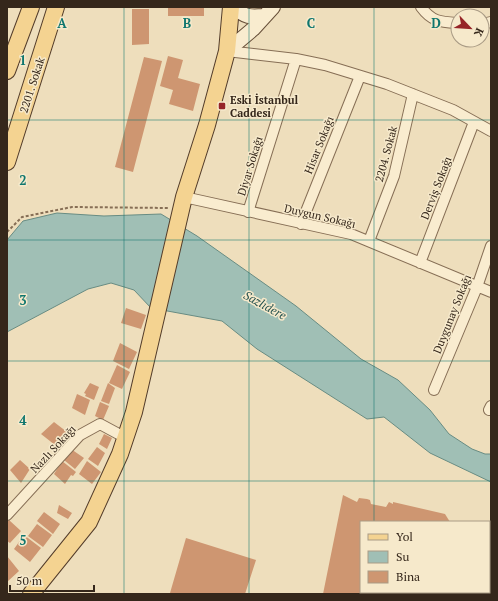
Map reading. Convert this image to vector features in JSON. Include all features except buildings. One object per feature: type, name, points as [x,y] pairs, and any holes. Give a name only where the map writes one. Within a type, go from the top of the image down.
[{"type":"main road","points":[[7,70],[30,7]]},
{"type":"main road","name":"2201. Sokak","points":[[7,162],[56,7]]},
{"type":"main road","points":[[31,594],[89,522],[126,438],[134,412],[181,206],[207,125],[226,52],[231,7]]},
{"type":"street","points":[[236,7],[240,12],[249,17],[269,12]]},
{"type":"street","points":[[421,7],[438,22],[450,23]]},
{"type":"street","points":[[226,52],[253,29],[269,12]]},
{"type":"street","points":[[226,52],[296,59],[360,76],[413,94],[453,110],[491,130]]},
{"type":"street","name":"Diyar Sokağı","points":[[248,212],[296,59]]},
{"type":"street","name":"Hisar Sokağı","points":[[301,224],[360,76]]},
{"type":"street","name":"2204. Sokak","points":[[369,241],[394,176],[413,94]]},
{"type":"street","name":"Derviş Sokağı","points":[[420,263],[474,122]]},
{"type":"street","name":"Duygun Sokağı","points":[[181,206],[248,212],[351,234],[491,292]]},
{"type":"street","name":"Duygunay Sokağı","points":[[434,390],[477,287],[491,246]]},
{"type":"street","name":"Nazlı Sokağı","points":[[7,515],[80,435],[100,424],[126,438]]},
{"type":"path","points":[[7,232],[22,218],[72,207],[181,206]]},
{"type":"water","name":"Sazlıdere","points":[[57,213],[104,216],[161,214],[197,236],[296,306],[361,359],[398,380],[430,410],[449,434],[472,449],[485,454],[491,454],[491,482],[430,453],[384,417],[367,419],[257,349],[222,321],[151,308],[134,290],[111,283],[88,289],[7,332],[7,240],[23,221]]},
{"type":"place","name":"Eski İstanbul Caddesi","points":[[222,106]]}]
